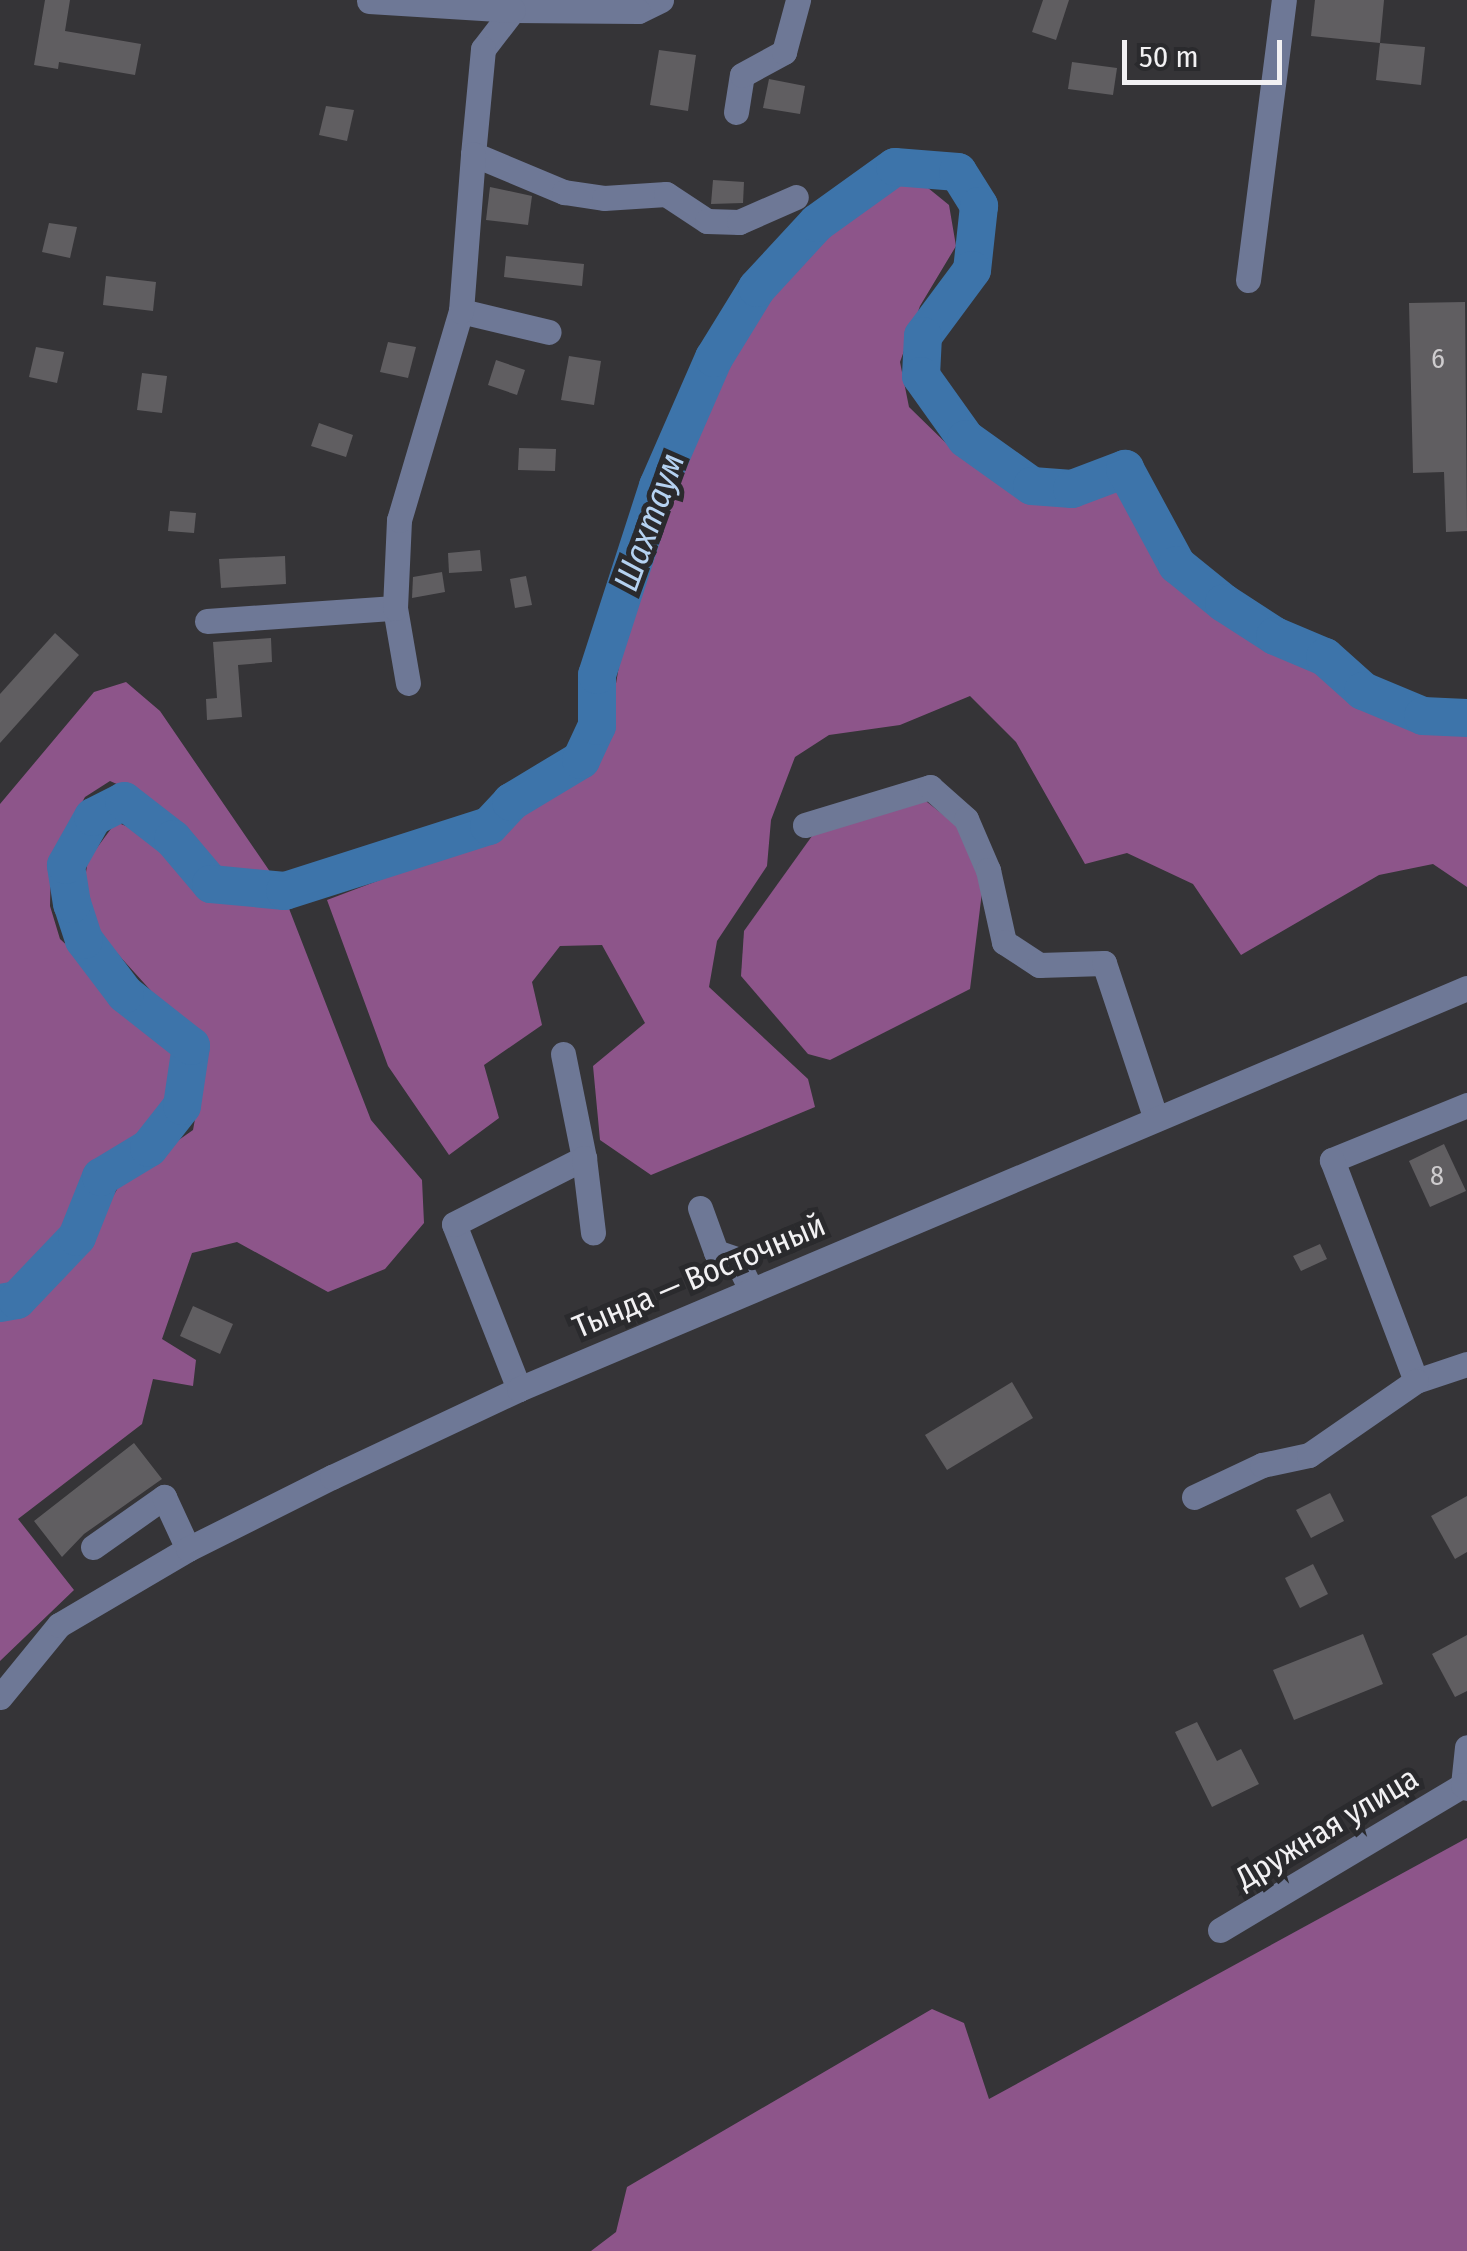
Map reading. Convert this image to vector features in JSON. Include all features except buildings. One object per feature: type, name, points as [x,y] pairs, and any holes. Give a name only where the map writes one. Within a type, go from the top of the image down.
[{"type":"street","points":[[369,1],[514,10],[638,12],[662,0]]},
{"type":"street","points":[[736,112],[742,75],[784,52],[798,0]]},
{"type":"street","points":[[1248,280],[1284,0]]},
{"type":"street","points":[[408,683],[395,608],[399,520],[461,311],[484,49],[514,10]]},
{"type":"street","points":[[473,154],[564,192],[666,194],[708,221],[739,222],[796,198]]},
{"type":"street","points":[[461,311],[549,332]]},
{"type":"street","points":[[207,621],[395,608]]},
{"type":"street","points":[[805,825],[930,787],[966,819],[988,870],[1004,942],[1039,965],[1104,962],[1155,1116]]},
{"type":"street","name":"Тында — Восточный","points":[[0,1697],[59,1625],[188,1548],[518,1389],[1155,1116],[1467,988]]},
{"type":"street","points":[[563,1054],[594,1232]]},
{"type":"street","points":[[1416,1381],[1332,1160],[1467,1104]]},
{"type":"street","points":[[518,1389],[454,1224],[584,1158]]},
{"type":"street","points":[[700,1208],[716,1252],[736,1260],[751,1290]]},
{"type":"street","points":[[1194,1496],[1262,1465],[1309,1455],[1416,1381],[1467,1364]]},
{"type":"street","points":[[93,1547],[164,1497],[188,1548]]},
{"type":"street","points":[[1465,1787],[1467,1747]]},
{"type":"street","name":"Дружная улица","points":[[1220,1930],[1465,1787]]},
{"type":"shaded area","points":[[917,179],[949,205],[956,246],[920,306],[900,362],[909,407],[951,448],[1022,494],[1081,502],[1118,487],[1177,585],[1274,655],[1317,670],[1371,710],[1467,729],[1467,887],[1433,864],[1379,875],[1241,955],[1193,884],[1127,853],[1085,864],[1016,742],[970,696],[900,725],[829,735],[795,757],[771,820],[767,866],[717,941],[709,987],[808,1079],[815,1107],[651,1175],[600,1140],[593,1066],[645,1023],[602,945],[560,946],[532,982],[542,1025],[484,1065],[499,1118],[449,1155],[388,1066],[327,900],[499,835],[591,763],[609,725],[622,648],[651,559],[701,423],[752,317],[825,235],[886,187]]},
{"type":"shaded area","points":[[126,682],[160,711],[275,879],[209,868],[137,793],[110,781],[85,797],[51,857],[50,906],[60,939],[170,1039],[178,1070],[167,1108],[147,1139],[120,1149],[95,1172],[68,1233],[34,1271],[0,1293],[0,804],[94,692]]},
{"type":"shaded area","points":[[922,798],[960,828],[983,884],[970,989],[830,1060],[808,1054],[741,976],[744,931],[812,836]]},
{"type":"shaded area","points":[[116,822],[163,841],[210,895],[288,906],[371,1120],[422,1180],[424,1223],[385,1269],[328,1292],[237,1242],[192,1253],[162,1339],[196,1360],[193,1386],[153,1379],[142,1424],[18,1519],[74,1590],[0,1661],[0,1316],[46,1288],[86,1243],[123,1179],[193,1130],[203,1075],[201,1046],[96,930],[82,896],[88,860]]},
{"type":"shaded area","points":[[1467,1838],[1467,2251],[591,2251],[616,2232],[627,2187],[932,2009],[964,2023],[989,2099]]},
{"type":"waterway","name":"Шахтаум","points":[[0,1303],[17,1300],[77,1237],[101,1177],[149,1148],[182,1106],[191,1046],[125,994],[84,940],[72,904],[66,865],[93,817],[124,801],[173,839],[211,884],[285,891],[489,826],[511,802],[581,760],[597,726],[597,675],[658,486],[714,358],[757,288],[817,223],[895,167],[958,172],[979,206],[972,270],[923,336],[921,376],[966,439],[1032,486],[1072,489],[1125,469],[1177,565],[1224,603],[1275,636],[1325,657],[1363,691],[1423,716],[1467,718]]}]
